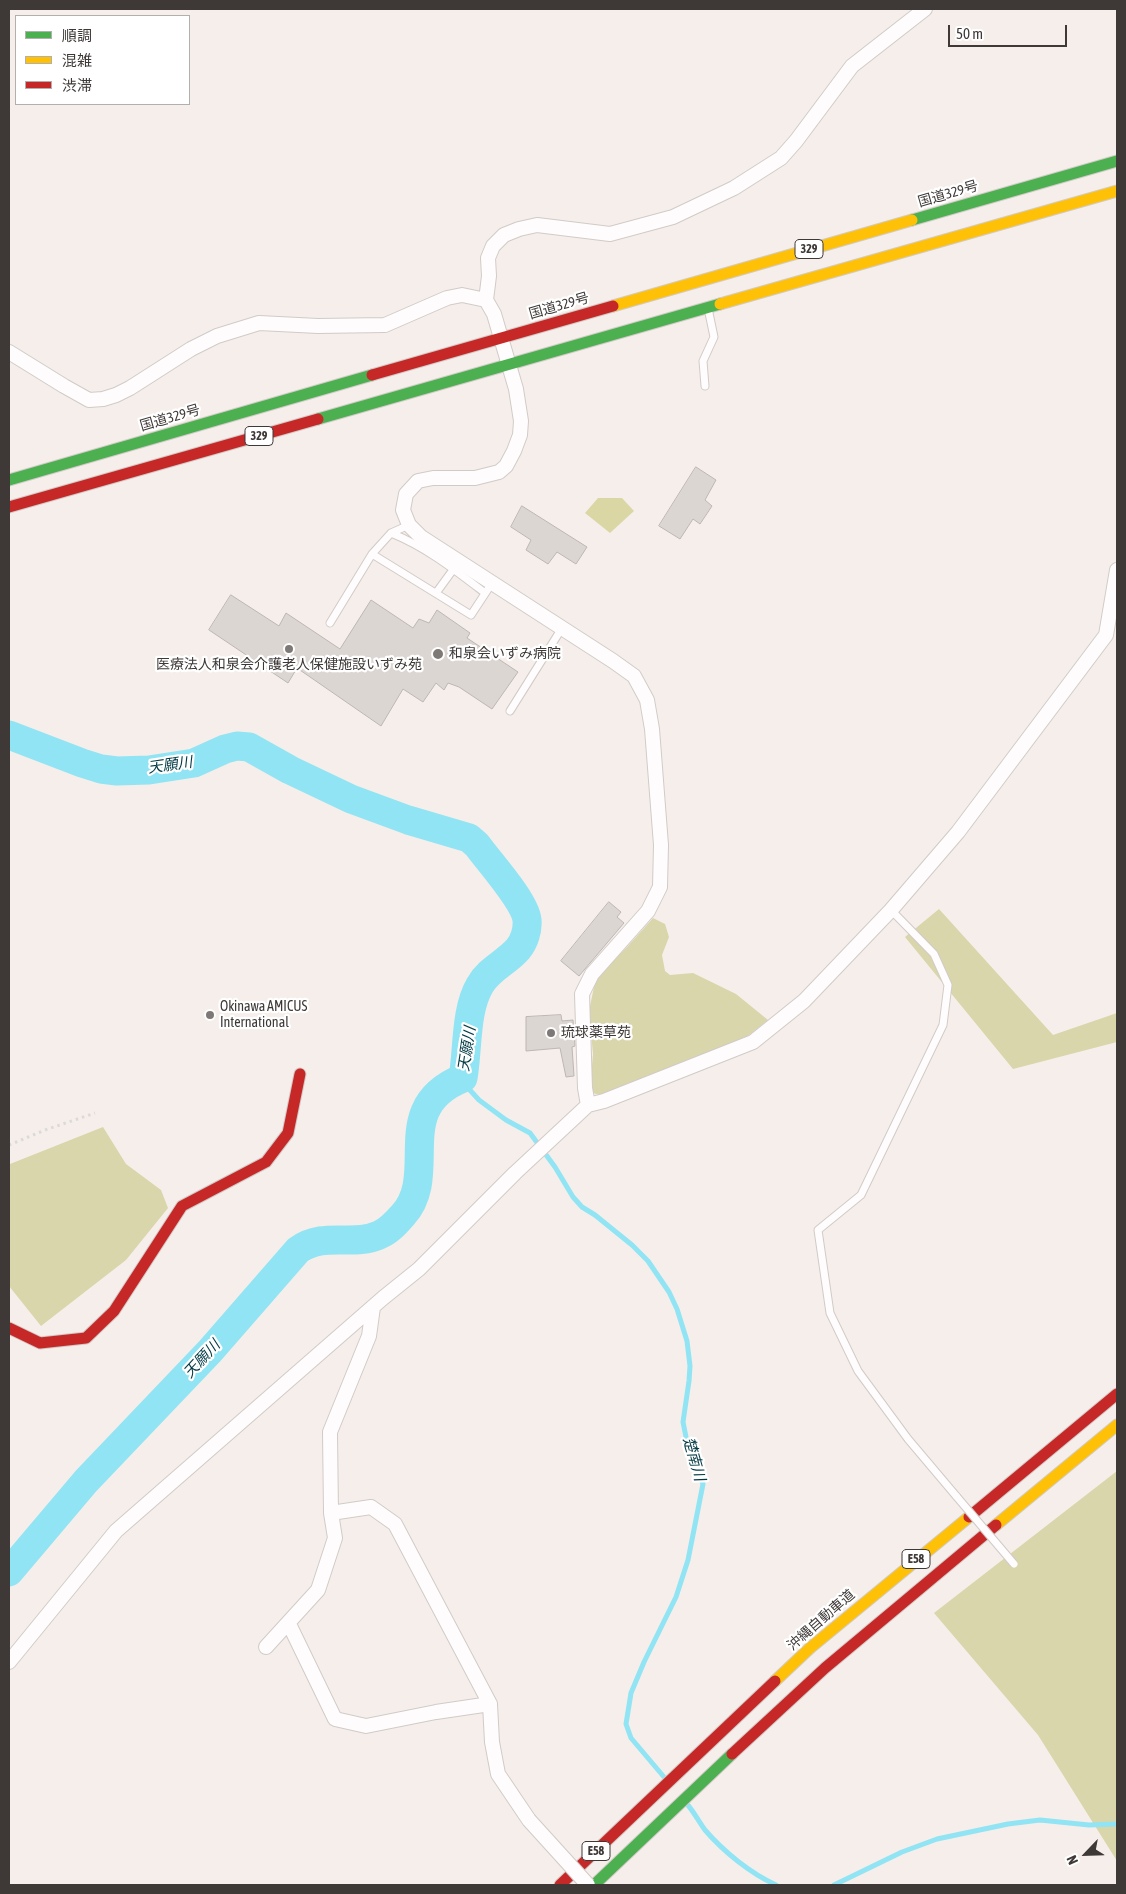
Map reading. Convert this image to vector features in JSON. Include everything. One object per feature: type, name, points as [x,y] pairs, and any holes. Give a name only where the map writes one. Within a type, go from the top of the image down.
[{"type":"main road","name":"国道329号","points":[[9,480],[1117,161]]},
{"type":"main road","name":"329","points":[[9,507],[1117,191]]},
{"type":"main road","points":[[9,1328],[40,1343],[86,1338],[114,1311],[182,1206],[266,1162],[288,1133],[300,1074]]},
{"type":"main road","name":"沖縄自動車道","points":[[560,1885],[810,1648],[1117,1394]]},
{"type":"main road","name":"E58","points":[[594,1885],[825,1668],[1117,1425]]},
{"type":"street","points":[[588,1105],[584,1088],[582,994],[592,974],[648,911],[660,887],[660,845],[652,729],[647,700],[634,676],[562,628],[489,588],[456,566],[420,537],[409,525],[403,510],[406,494],[418,481],[433,478],[475,478],[499,472],[506,466],[514,452],[520,435],[521,421],[516,388],[494,314],[486,300],[489,276],[488,258],[493,246],[504,235],[537,225],[610,234],[673,217],[734,188],[781,158],[852,66],[925,9]]},
{"type":"street","points":[[9,352],[89,400],[103,399],[130,388],[191,348],[217,336],[259,323],[318,326],[385,325],[447,298],[462,295],[486,300]]},
{"type":"street","points":[[9,1662],[116,1531],[419,1269],[515,1172],[588,1105],[604,1101],[752,1042],[804,1001],[891,910],[958,832],[1106,635],[1117,570]]},
{"type":"street","points":[[266,1647],[318,1590],[335,1538],[331,1513],[330,1432],[369,1336],[373,1307]]},
{"type":"street","points":[[331,1513],[371,1507],[395,1524],[490,1704],[492,1742],[498,1774],[529,1820],[588,1885]]},
{"type":"street","points":[[289,1624],[335,1719],[366,1726],[436,1712],[490,1704]]},
{"type":"lane","points":[[705,386],[703,361],[714,337],[708,308]]},
{"type":"lane","points":[[330,623],[372,554],[391,533],[409,525]]},
{"type":"lane","points":[[391,533],[411,541],[456,566],[436,593]]},
{"type":"lane","points":[[372,554],[471,616],[489,588]]},
{"type":"lane","points":[[510,711],[562,628]]},
{"type":"lane","points":[[891,910],[934,954],[948,985],[943,1024],[862,1195],[818,1230],[830,1314],[858,1372],[908,1439],[1014,1564]]},
{"type":"path","points":[[9,1146],[45,1130],[95,1113]]},
{"type":"shaded area","points":[[598,498],[622,498],[634,511],[610,533],[585,513]]},
{"type":"shaded area","points":[[939,909],[1053,1035],[1117,1013],[1117,1042],[1013,1069],[905,937]]},
{"type":"shaded area","points":[[653,918],[665,924],[669,937],[662,955],[665,971],[670,975],[693,973],[736,994],[768,1020],[748,1036],[603,1096],[593,1093],[591,1077],[593,1054],[589,1011],[594,987],[600,974]]},
{"type":"shaded area","points":[[103,1127],[126,1164],[161,1190],[168,1208],[126,1260],[41,1326],[9,1286],[9,1167],[10,1164]]},
{"type":"shaded area","points":[[1117,1471],[1117,1861],[1038,1735],[934,1613]]},
{"type":"building","points":[[696,467],[716,480],[705,500],[712,506],[700,524],[693,519],[680,539],[659,526]]},
{"type":"building","points":[[522,506],[587,547],[576,564],[557,552],[548,564],[526,550],[531,540],[511,527]]},
{"type":"building","points":[[231,595],[279,626],[286,613],[340,649],[371,600],[413,628],[419,619],[429,623],[437,610],[470,633],[467,638],[518,672],[492,709],[459,687],[448,683],[444,690],[436,683],[423,702],[403,689],[381,726],[297,668],[288,683],[209,630]]},
{"type":"building","points":[[609,902],[621,912],[617,917],[624,923],[579,976],[561,961]]},
{"type":"building","name":"琉球薬草苑","points":[[561,1015],[562,1021],[573,1020],[575,1046],[572,1047],[574,1076],[566,1077],[560,1048],[526,1051],[526,1017]]},
{"type":"waterway","name":"天願川","points":[[9,735],[82,763],[101,769],[117,771],[149,770],[194,763],[225,749],[237,746],[249,747],[290,770],[351,799],[408,820],[469,838],[477,845],[514,893],[525,912],[527,920],[525,936],[520,946],[514,954],[488,974],[475,995],[469,1018],[463,1078],[441,1091],[428,1106],[422,1123],[418,1180],[413,1198],[403,1215],[395,1224],[379,1235],[359,1240],[318,1241],[298,1250],[210,1351],[86,1481],[9,1572]]},
{"type":"waterway","name":"楚南川","points":[[463,1078],[468,1088],[479,1100],[506,1120],[530,1133],[555,1167],[573,1197],[582,1207],[632,1245],[648,1261],[669,1292],[677,1309],[687,1341],[690,1366],[683,1422],[687,1442],[703,1484],[688,1560],[676,1597],[631,1693],[626,1724],[631,1738],[664,1777]]},
{"type":"waterway","name":"楚南川","points":[[687,1804],[705,1830],[720,1846],[747,1868],[776,1885]]},
{"type":"waterway","points":[[834,1885],[902,1852],[937,1839],[1008,1824],[1040,1820],[1089,1825],[1117,1824]]},
{"type":"traffic: fast","points":[[912,220],[1117,161]]},
{"type":"traffic: fast","points":[[318,419],[720,304]]},
{"type":"traffic: fast","points":[[9,480],[372,375]]},
{"type":"traffic: fast","points":[[594,1885],[732,1754]]},
{"type":"traffic: slow","points":[[720,304],[1117,191]]},
{"type":"traffic: slow","points":[[613,306],[912,220]]},
{"type":"traffic: slow","points":[[996,1525],[1117,1425]]},
{"type":"traffic: slow","points":[[775,1681],[810,1648],[969,1517]]},
{"type":"traffic: jam","points":[[372,375],[613,306]]},
{"type":"traffic: jam","points":[[9,507],[318,419]]},
{"type":"traffic: jam","points":[[9,1328],[40,1343],[86,1338],[114,1311],[182,1206],[266,1162],[288,1133],[300,1074]]},
{"type":"traffic: jam","points":[[969,1517],[1117,1394]]},
{"type":"traffic: jam","points":[[732,1754],[825,1668],[996,1525]]},
{"type":"traffic: jam","points":[[560,1885],[775,1681]]},
{"type":"place","name":"医療法人和泉会介護老人保健施設いずみ苑","points":[[289,649]]},
{"type":"place","name":"和泉会いずみ病院","points":[[438,654]]},
{"type":"place","name":"Okinawa AMICUS International","points":[[210,1015]]},
{"type":"place","name":"琉球薬草苑","points":[[551,1033]]}]
